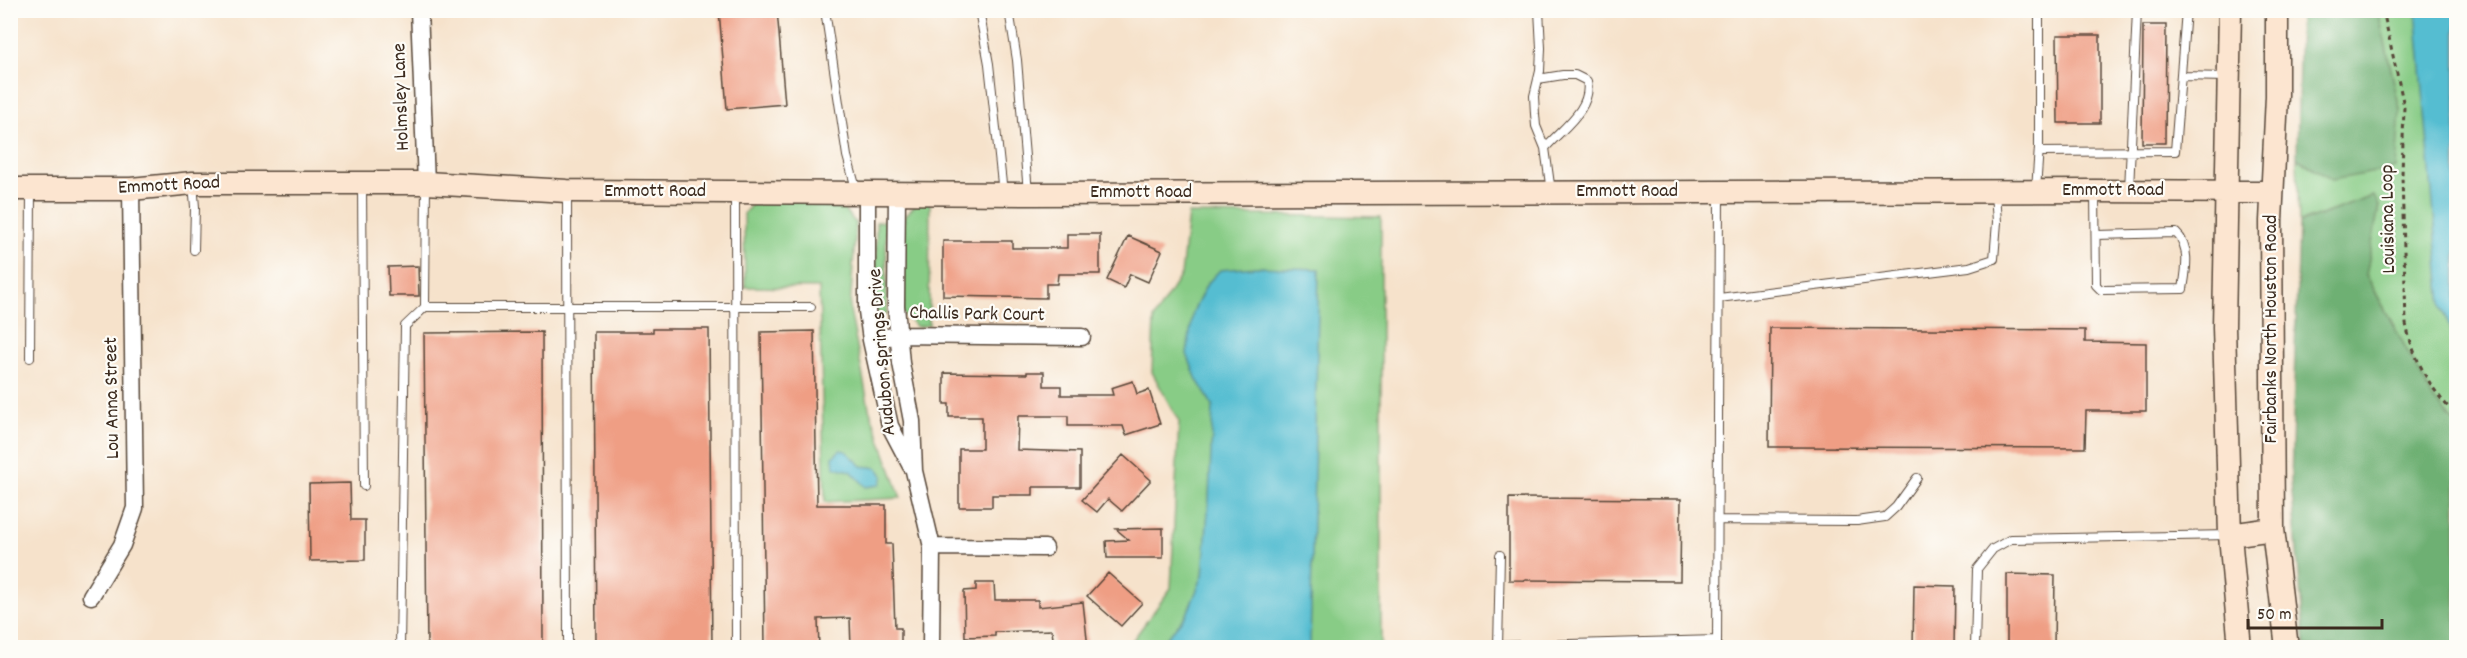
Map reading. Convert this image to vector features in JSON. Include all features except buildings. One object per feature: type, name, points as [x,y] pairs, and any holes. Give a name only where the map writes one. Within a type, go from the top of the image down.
[{"type":"street","name":"Holmsley Lane","points":[[419,10],[426,183]]},
{"type":"street","points":[[2230,10],[2224,327],[2230,535],[2240,648]]},
{"type":"street","name":"Fairbanks North Houston Road","points":[[2277,10],[2277,96],[2271,192],[2273,529],[2287,648]]},
{"type":"street","name":"Emmott Road","points":[[21,189],[130,189],[193,183],[426,183],[567,191],[1003,194],[2096,190],[2271,192]]},
{"type":"street","name":"Lou Anna Street","points":[[91,596],[122,545],[135,508],[130,189]]},
{"type":"street","name":"Audubon Springs Drive","points":[[862,193],[867,311],[871,340],[890,426],[914,471]]},
{"type":"street","name":"Audubon Springs Drive","points":[[897,193],[896,306],[901,363],[912,421],[914,471],[932,546],[931,648]]},
{"type":"street","name":"Challis Park Court","points":[[871,340],[899,335],[1083,337]]},
{"type":"street","points":[[2230,535],[2273,529]]},
{"type":"street","points":[[932,546],[1045,548]]},
{"type":"lane","points":[[825,10],[847,156],[862,193]]},
{"type":"lane","points":[[979,10],[989,64],[1003,194]]},
{"type":"lane","points":[[1009,10],[1017,60],[1028,194]]},
{"type":"lane","points":[[1539,10],[1541,48],[1534,96],[1535,114],[1536,126],[1545,148],[1551,192]]},
{"type":"lane","points":[[2036,191],[2039,10]]},
{"type":"lane","points":[[2129,190],[2137,10]]},
{"type":"lane","points":[[2038,152],[2175,151],[2186,10]]},
{"type":"lane","points":[[1538,79],[1575,75],[1587,81],[1590,91],[1581,109],[1570,123],[1545,148]]},
{"type":"lane","points":[[2182,76],[2229,77]]},
{"type":"lane","points":[[193,183],[194,250]]},
{"type":"lane","points":[[362,183],[364,486]]},
{"type":"lane","points":[[425,307],[426,183]]},
{"type":"lane","points":[[21,189],[30,358]]},
{"type":"lane","points":[[2096,190],[2096,235],[2097,285],[2101,290],[2183,289],[2186,248],[2176,233],[2096,235]]},
{"type":"lane","points":[[567,191],[568,648]]},
{"type":"lane","points":[[1719,298],[1969,267],[1994,259],[1997,222],[1995,191]]},
{"type":"lane","points":[[735,192],[736,648]]},
{"type":"lane","points":[[1500,555],[1498,647],[1717,644],[1719,192]]},
{"type":"lane","points":[[400,648],[405,326],[425,307],[811,307]]},
{"type":"lane","points":[[1718,520],[1857,521],[1886,517],[1917,478]]},
{"type":"lane","points":[[1975,648],[1977,569],[1993,549],[2011,538],[2230,535]]},
{"type":"path","name":"Louisiana Loop","points":[[2383,10],[2404,106],[2402,175],[2406,324],[2409,340],[2423,372],[2444,403],[2457,415]]},
{"type":"green space","points":[[2300,11],[2378,11],[2400,110],[2396,168],[2332,180],[2297,158]]},
{"type":"green space","points":[[2378,11],[2456,11],[2456,424],[2434,400],[2366,274],[2379,206],[2373,196],[2299,223],[2297,158],[2332,180],[2400,110]]},
{"type":"green space","points":[[763,192],[836,201],[856,223],[850,310],[869,408],[901,498],[825,502],[819,288],[745,287],[744,213]]},
{"type":"green space","points":[[2374,196],[2379,206],[2366,275],[2434,400],[2456,424],[2456,647],[2305,647],[2291,481],[2299,223]]},
{"type":"green space","points":[[922,198],[930,202],[929,325],[917,327],[903,314],[904,217]]},
{"type":"green space","points":[[1188,214],[1381,217],[1381,647],[1127,648],[1171,588],[1179,422],[1152,372],[1154,318],[1181,275]]},
{"type":"green space","points":[[886,221],[887,315],[876,312],[876,222]]},
{"type":"water","points":[[2416,11],[2456,11],[2456,346],[2442,306]]},
{"type":"water","points":[[1256,267],[1319,269],[1310,647],[1159,647],[1187,614],[1203,575],[1213,406],[1197,380],[1187,354],[1193,312],[1207,284],[1220,270]]},
{"type":"water","points":[[840,450],[846,451],[862,466],[879,470],[883,476],[880,485],[866,487],[851,471],[834,467],[833,457]]}]
